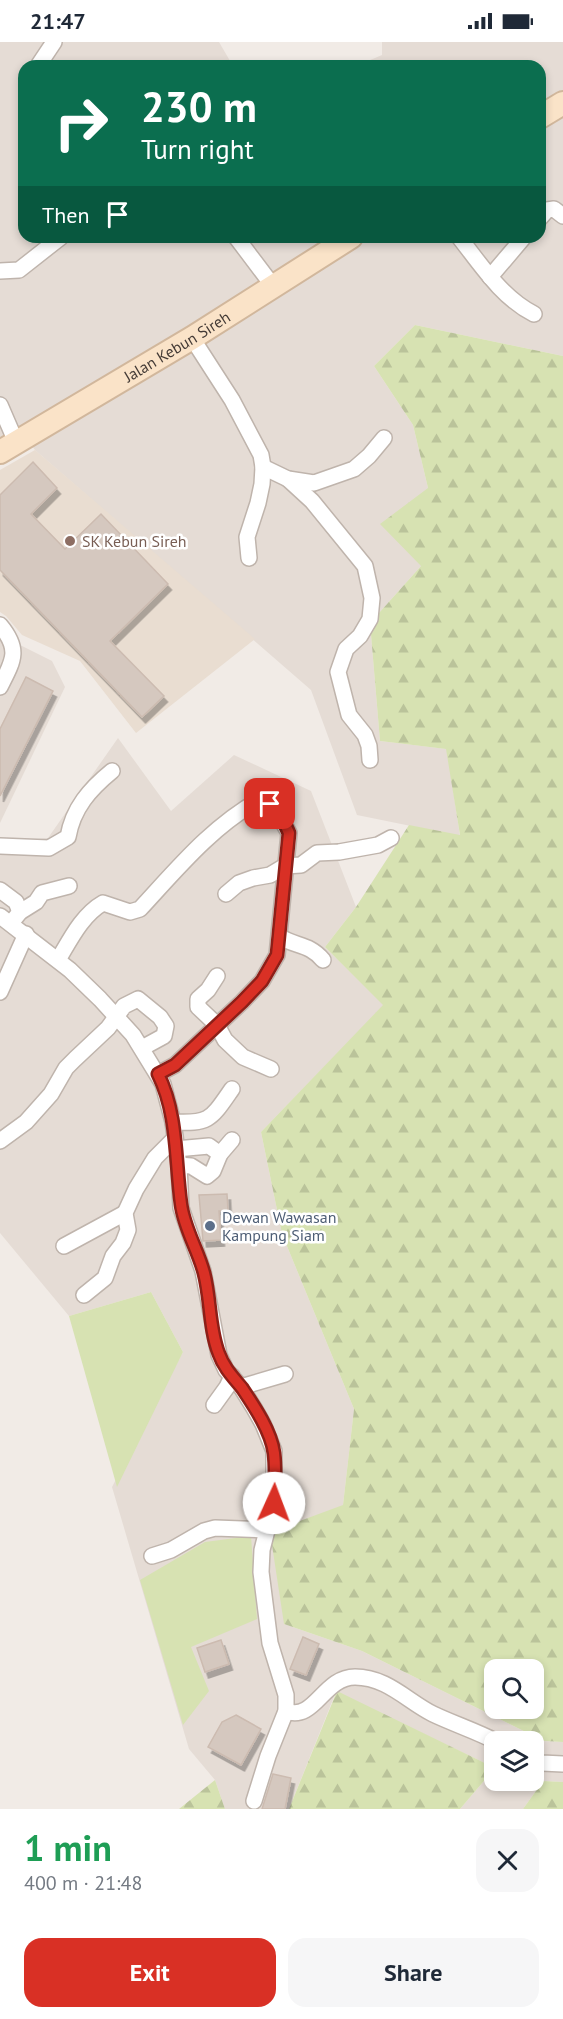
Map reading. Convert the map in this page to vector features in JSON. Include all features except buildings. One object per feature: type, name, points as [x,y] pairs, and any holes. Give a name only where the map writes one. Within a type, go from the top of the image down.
[{"type":"street","points":[[42,60],[54,42]]},
{"type":"street","points":[[546,113],[563,103]]},
{"type":"street","points":[[546,211],[554,209],[563,216]]},
{"type":"street","points":[[0,271],[19,270],[53,243]]},
{"type":"street","points":[[241,243],[273,286]]},
{"type":"street","name":"Jalan Kebun Sireh","points":[[8,447],[192,338],[341,243]]},
{"type":"street","points":[[464,243],[490,277],[518,306],[534,314]]},
{"type":"street","points":[[490,277],[519,243]]},
{"type":"street","points":[[192,338],[232,400],[261,455],[263,466],[258,503],[247,537],[249,558]]},
{"type":"street","points":[[0,405],[8,447]]},
{"type":"street","points":[[288,479],[314,483],[354,469],[384,438]]},
{"type":"street","points":[[263,466],[288,479],[312,501],[365,566],[372,598],[370,619],[360,636],[346,649],[338,672],[349,715],[365,735],[370,760]]},
{"type":"street","points":[[0,625],[13,643],[14,659],[0,687]]},
{"type":"street","points":[[0,846],[49,848],[68,837],[70,822],[79,804],[93,786],[112,771]]},
{"type":"street","points":[[57,960],[86,917],[95,908],[103,903],[130,912],[140,909],[200,843],[241,812],[261,799],[266,800],[276,810],[289,833],[277,955],[262,981],[175,1065],[158,1074]]},
{"type":"street","points":[[226,894],[239,883],[270,875],[285,866],[301,865],[317,853],[339,852],[378,845],[391,838]]},
{"type":"street","points":[[10,917],[36,902],[42,893],[69,886]]},
{"type":"street","points":[[0,890],[16,902],[10,917]]},
{"type":"street","points":[[10,917],[118,1017],[142,1048],[163,1084],[176,1143],[182,1208],[203,1271],[219,1355],[263,1424],[274,1451],[274,1503],[262,1550],[262,1589],[270,1643],[286,1695],[286,1711],[268,1756],[254,1801]]},
{"type":"street","points":[[0,992],[26,934]]},
{"type":"street","points":[[279,936],[289,943],[311,948],[323,960]]},
{"type":"street","points":[[217,976],[208,990],[198,999],[198,1007],[217,1025],[225,1040],[243,1057],[271,1069]]},
{"type":"street","points":[[0,1141],[26,1122],[51,1094],[66,1068],[118,1017],[124,1006],[138,999],[160,1017],[166,1026],[164,1036],[142,1048]]},
{"type":"street","points":[[64,1246],[125,1213],[148,1168],[216,1112],[232,1089]]},
{"type":"street","points":[[176,1143],[192,1166],[207,1176],[213,1171],[220,1154],[232,1140]]},
{"type":"street","points":[[176,1143],[209,1146],[220,1154]]},
{"type":"street","points":[[84,1295],[105,1278],[113,1256],[123,1243],[128,1230],[125,1213]]},
{"type":"street","points":[[214,1405],[227,1387],[236,1382],[285,1374]]},
{"type":"street","points":[[153,1556],[171,1550],[204,1531],[215,1528],[266,1530]]},
{"type":"street","points":[[286,1711],[299,1714],[306,1712],[329,1687],[354,1676],[390,1686],[429,1712],[484,1735]]},
{"type":"street","points":[[544,1763],[563,1764]]},
{"type":"shaded area","points":[[0,42],[219,42],[230,60],[18,60],[18,243],[546,243],[546,60],[370,60],[382,55],[382,42],[563,42],[563,356],[415,325],[374,366],[413,425],[428,488],[421,566],[370,623],[380,741],[447,749],[460,836],[357,815],[311,690],[35,450],[18,428],[0,438]]},
{"type":"shaded area","name":"SK Kebun Sireh","points":[[35,450],[255,639],[136,733],[80,661],[22,635],[0,612],[0,470]]},
{"type":"shaded area","points":[[0,639],[22,646],[52,661],[65,687],[0,823]]},
{"type":"shaded area","points":[[118,738],[171,811],[234,755],[311,791],[356,907],[325,947],[384,1005],[261,1132],[282,1234],[354,1409],[343,1505],[284,1624],[362,1651],[484,1711],[484,1719],[500,1719],[524,1731],[484,1731],[484,1763],[336,1692],[289,1809],[225,1809],[215,1780],[189,1749],[112,1487],[183,1352],[151,1292],[69,1316],[0,1233],[0,843],[48,838]]},
{"type":"shaded area","points":[[544,1741],[563,1742],[563,1782],[544,1781]]},
{"type":"shaded area","points":[[484,1781],[484,1791],[536,1791],[523,1809],[460,1809]]},
{"type":"green space","points":[[415,325],[563,356],[563,1742],[544,1741],[544,1731],[524,1731],[500,1719],[544,1719],[544,1659],[484,1659],[484,1711],[362,1651],[284,1624],[270,1532],[343,1505],[354,1409],[282,1234],[261,1132],[383,1005],[325,947],[356,907],[409,825],[460,835],[446,749],[380,741],[370,623],[421,566],[380,524],[428,488],[413,425],[374,366]]},
{"type":"green space","points":[[151,1292],[183,1352],[117,1487],[69,1316]]},
{"type":"green space","points":[[251,1536],[257,1619],[191,1647],[209,1691],[183,1725],[140,1580],[205,1542]]},
{"type":"green space","points":[[337,1691],[484,1763],[484,1781],[460,1809],[289,1809]]},
{"type":"green space","points":[[215,1780],[225,1809],[179,1809]]},
{"type":"green space","points":[[544,1781],[563,1782],[563,1809],[523,1809],[536,1791],[544,1791]]},
{"type":"place","name":"SK Kebun Sireh","points":[[70,541]]},
{"type":"place","name":"Dewan Wawasan Kampung Siam","points":[[210,1226]]},
{"type":"route","points":[[270,804],[283,820],[289,833],[277,955],[262,981],[242,1002],[175,1065],[158,1074],[173,1122],[182,1208],[209,1295],[215,1342],[226,1370],[241,1387],[254,1408],[274,1451],[274,1503]]}]
